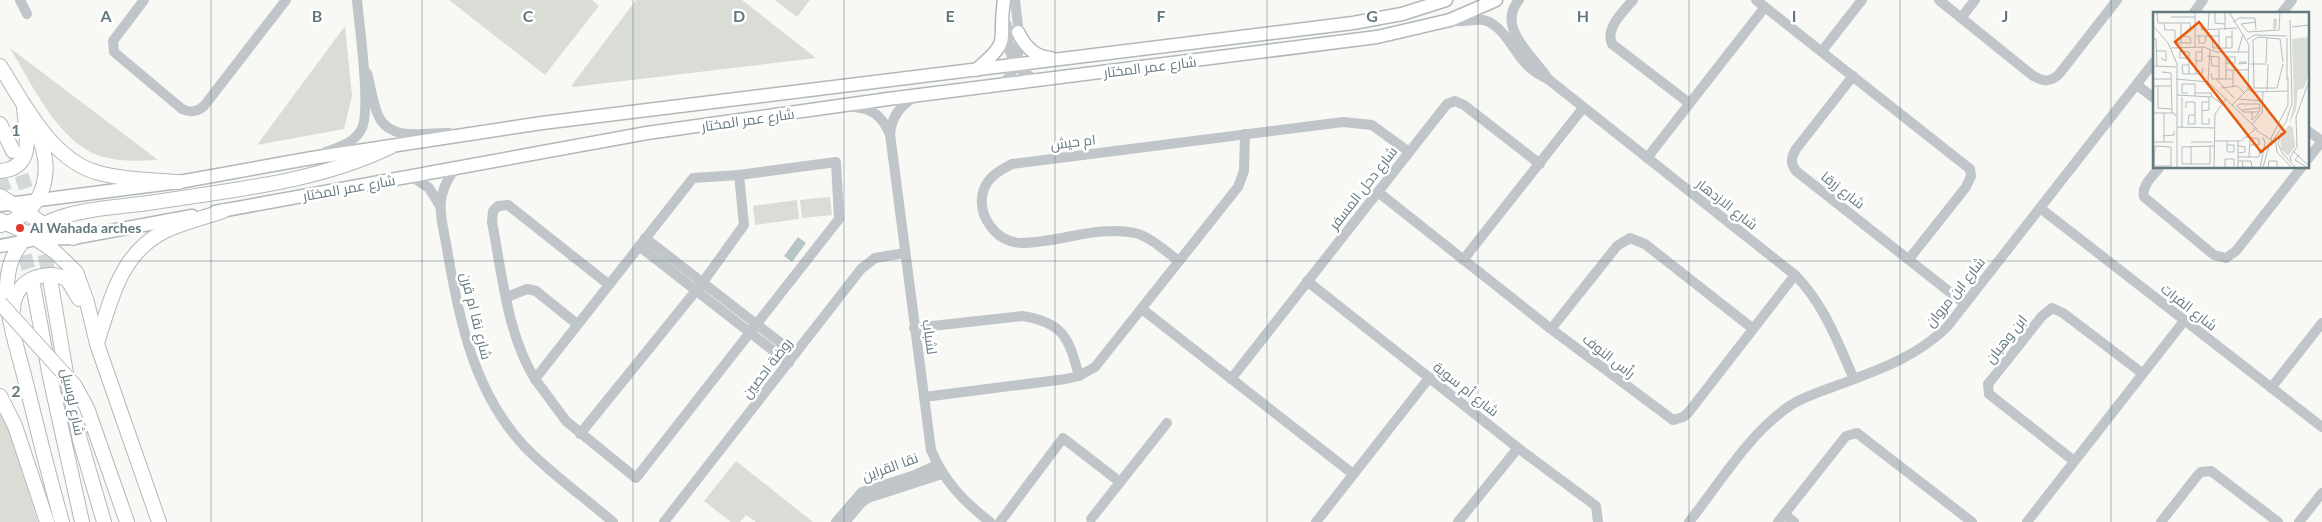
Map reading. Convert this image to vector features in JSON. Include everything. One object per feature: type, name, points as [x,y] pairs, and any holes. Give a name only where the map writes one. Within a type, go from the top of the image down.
[{"type":"highway","points":[[0,66],[24,105],[39,135],[45,162],[45,180],[40,198],[25,213],[2,223]]},
{"type":"highway","points":[[0,171],[16,166],[26,154],[29,145],[24,105]]},
{"type":"highway","points":[[24,105],[59,149],[86,168],[120,178],[179,182]]},
{"type":"highway","points":[[0,124],[13,151]]},
{"type":"highway","points":[[62,522],[12,322],[7,288],[8,273],[30,238],[52,221],[100,210],[253,187],[324,173],[358,162],[390,147]]},
{"type":"highway","points":[[3,201],[45,225],[73,238]]},
{"type":"highway","points":[[97,344],[112,293],[121,273],[135,253],[166,230],[223,211]]},
{"type":"highway","points":[[2,223],[30,238],[70,264],[76,272],[87,302],[97,344],[159,522]]},
{"type":"highway","points":[[12,322],[13,302],[24,285],[35,277],[46,274],[67,279],[74,287],[92,324]]},
{"type":"highway","name":"شارع لوسيل","points":[[50,279],[73,405],[104,522]]},
{"type":"highway","name":"شارع لوسيل","points":[[32,285],[50,378],[82,522]]},
{"type":"highway","points":[[0,303],[75,386],[87,408],[127,522]]},
{"type":"highway","points":[[0,396],[15,426],[47,522]]},
{"type":"main road","points":[[976,70],[1001,45],[1004,0]]},
{"type":"main road","name":"شارع عمر المختار","points":[[3,201],[179,182],[312,158],[535,124],[1353,23],[1402,14],[1446,0]]},
{"type":"main road","name":"شارع عمر المختار","points":[[0,246],[30,238],[73,238],[647,133],[916,96],[1377,38],[1450,20],[1496,0]]},
{"type":"main road","points":[[1018,32],[1031,51],[1042,58],[1058,59]]},
{"type":"street","points":[[20,0],[28,14]]},
{"type":"street","points":[[144,0],[116,35],[112,46],[114,52],[182,109],[188,112],[195,112],[204,106],[286,0]]},
{"type":"street","points":[[312,158],[345,145],[361,130],[365,119],[364,62],[356,0]]},
{"type":"street","points":[[1004,0],[1009,55],[1038,81]]},
{"type":"street","points":[[1001,85],[1012,76],[1018,64],[1015,0]]},
{"type":"street","name":"شارع الازدهار","points":[[1519,0],[1512,13],[1511,24],[1515,34],[1548,79],[1795,275],[1809,289],[1821,307],[1854,379]]},
{"type":"street","points":[[1633,0],[1610,31],[1609,38],[1612,44],[1689,103]]},
{"type":"street","points":[[1756,0],[1970,169],[1971,176],[1969,182],[1909,259]]},
{"type":"street","points":[[1822,51],[1862,0]]},
{"type":"street","points":[[1939,0],[2032,75],[2043,81],[2048,81],[2060,73],[2117,0]]},
{"type":"street","points":[[1961,18],[1976,0]]},
{"type":"street","points":[[2283,12],[2292,0]]},
{"type":"street","points":[[1647,158],[1765,7]]},
{"type":"street","name":"شارع الازدهار","points":[[1450,20],[1463,23],[1480,20],[1492,23],[1528,67],[1536,74],[1548,79]]},
{"type":"street","points":[[364,62],[380,119],[395,132],[404,134],[476,133]]},
{"type":"street","name":"شارع ابن مروان","points":[[1695,520],[1759,433],[1776,416],[1793,404],[1897,363],[1920,351],[1947,327],[2153,63]]},
{"type":"street","name":"شارع زرقا","points":[[1853,76],[1796,149],[1791,160],[1792,166],[1965,304]]},
{"type":"street","points":[[2136,85],[2153,97]]},
{"type":"street","name":"لشباب","points":[[916,96],[897,111],[891,123],[890,134],[930,450],[942,474],[957,495],[990,522]]},
{"type":"street","name":"شارع دحل المسفر","points":[[1231,379],[1444,107],[1454,101],[1464,105],[1540,164]]},
{"type":"street","name":"لشباب","points":[[849,106],[866,108],[877,114],[890,134]]},
{"type":"street","points":[[1463,260],[1583,108]]},
{"type":"street","name":"ام حيش","points":[[1180,261],[1146,238],[1123,231],[1108,230],[1022,243],[1004,238],[994,231],[985,218],[982,204],[986,184],[996,172],[1012,164],[1245,134],[1356,122],[1376,127],[1409,152]]},
{"type":"street","points":[[2310,132],[2322,141],[2310,156]]},
{"type":"street","points":[[924,397],[1079,376],[1102,360],[1242,179],[1245,162],[1245,134]]},
{"type":"street","points":[[535,379],[692,178],[739,175],[836,162],[839,219],[636,478],[566,421],[535,379],[519,343],[507,297],[492,222],[493,212],[502,204],[508,205],[608,284]]},
{"type":"street","name":"شارع نقا ام قرن","points":[[455,169],[440,196],[441,212],[454,293],[475,370],[487,393],[524,445],[614,522]]},
{"type":"street","points":[[2158,169],[2147,183],[2143,193],[2144,197],[2214,255],[2226,258],[2236,251],[2300,169]]},
{"type":"street","points":[[580,434],[700,286],[744,225],[739,175]]},
{"type":"street","name":"شارع نقا ام قرن","points":[[411,176],[421,181],[432,192],[441,212]]},
{"type":"street","name":"رأس النوف","points":[[1378,192],[1463,260],[1673,420],[1683,417],[1688,413],[1752,328],[1795,275]]},
{"type":"street","name":"شارع الفرات","points":[[2040,208],[2322,427]]},
{"type":"street","points":[[1551,328],[1617,246],[1630,238],[1645,244],[1752,328]]},
{"type":"street","points":[[642,242],[792,358]]},
{"type":"street","name":"روضة احصين","points":[[664,522],[861,268],[875,258],[905,253]]},
{"type":"street","name":"شارع أم سوية","points":[[1307,281],[1518,448],[1596,506],[1599,517],[1598,522]]},
{"type":"street","points":[[507,297],[528,289],[536,291],[577,324]]},
{"type":"street","name":"ابن وهبان","points":[[2074,461],[1989,394],[1988,384],[2042,316],[2052,308],[2063,312],[2142,374]]},
{"type":"street","points":[[1142,309],[1353,474]]},
{"type":"street","points":[[914,328],[1022,316],[1031,317],[1055,328],[1069,342],[1079,376]]},
{"type":"street","points":[[2027,522],[2184,321]]},
{"type":"street","points":[[2270,388],[2318,337],[2322,323]]},
{"type":"street","points":[[1316,522],[1429,378]]},
{"type":"street","points":[[1091,519],[1167,423]]},
{"type":"street","points":[[1794,522],[1781,518],[1846,436],[1857,433],[1972,522]]},
{"type":"street","points":[[1000,522],[1063,438],[1120,482]]},
{"type":"street","points":[[1458,522],[1518,448]]},
{"type":"street","name":"نقا القراين","points":[[836,522],[862,492],[912,476],[937,465]]},
{"type":"street","points":[[2161,522],[2197,476],[2201,472],[2211,471],[2278,522]]},
{"type":"street","name":"نقا القراين","points":[[845,522],[862,502],[868,498],[942,474]]},
{"type":"street","points":[[2299,522],[2322,492]]},
{"type":"shaded area","points":[[449,0],[592,0],[599,6],[545,75]]},
{"type":"shaded area","points":[[636,0],[742,0],[816,58],[573,87],[572,85]]},
{"type":"shaded area","points":[[775,0],[810,0],[797,17]]},
{"type":"shaded area","points":[[345,26],[352,96],[344,129],[257,145]]},
{"type":"shaded area","points":[[10,48],[158,160],[114,159],[100,156],[85,149],[59,125],[37,94]]},
{"type":"shaded area","points":[[830,197],[832,215],[802,218],[800,200]]},
{"type":"shaded area","points":[[797,200],[799,219],[755,225],[753,206]]},
{"type":"shaded area","points":[[798,237],[806,243],[792,262],[784,256]]},
{"type":"shaded area","points":[[0,410],[6,421],[38,522],[0,522]]},
{"type":"shaded area","points":[[736,461],[813,522],[756,522],[746,515],[740,522],[731,522],[704,501]]},
{"type":"tunnel","points":[[15,155],[34,213]]},
{"type":"tunnel","points":[[0,178],[11,207]]},
{"type":"tunnel","points":[[40,234],[50,279]]},
{"type":"tunnel","points":[[19,235],[33,285]]},
{"type":"place","name":"Al Wahada arches","points":[[20,228]]}]
